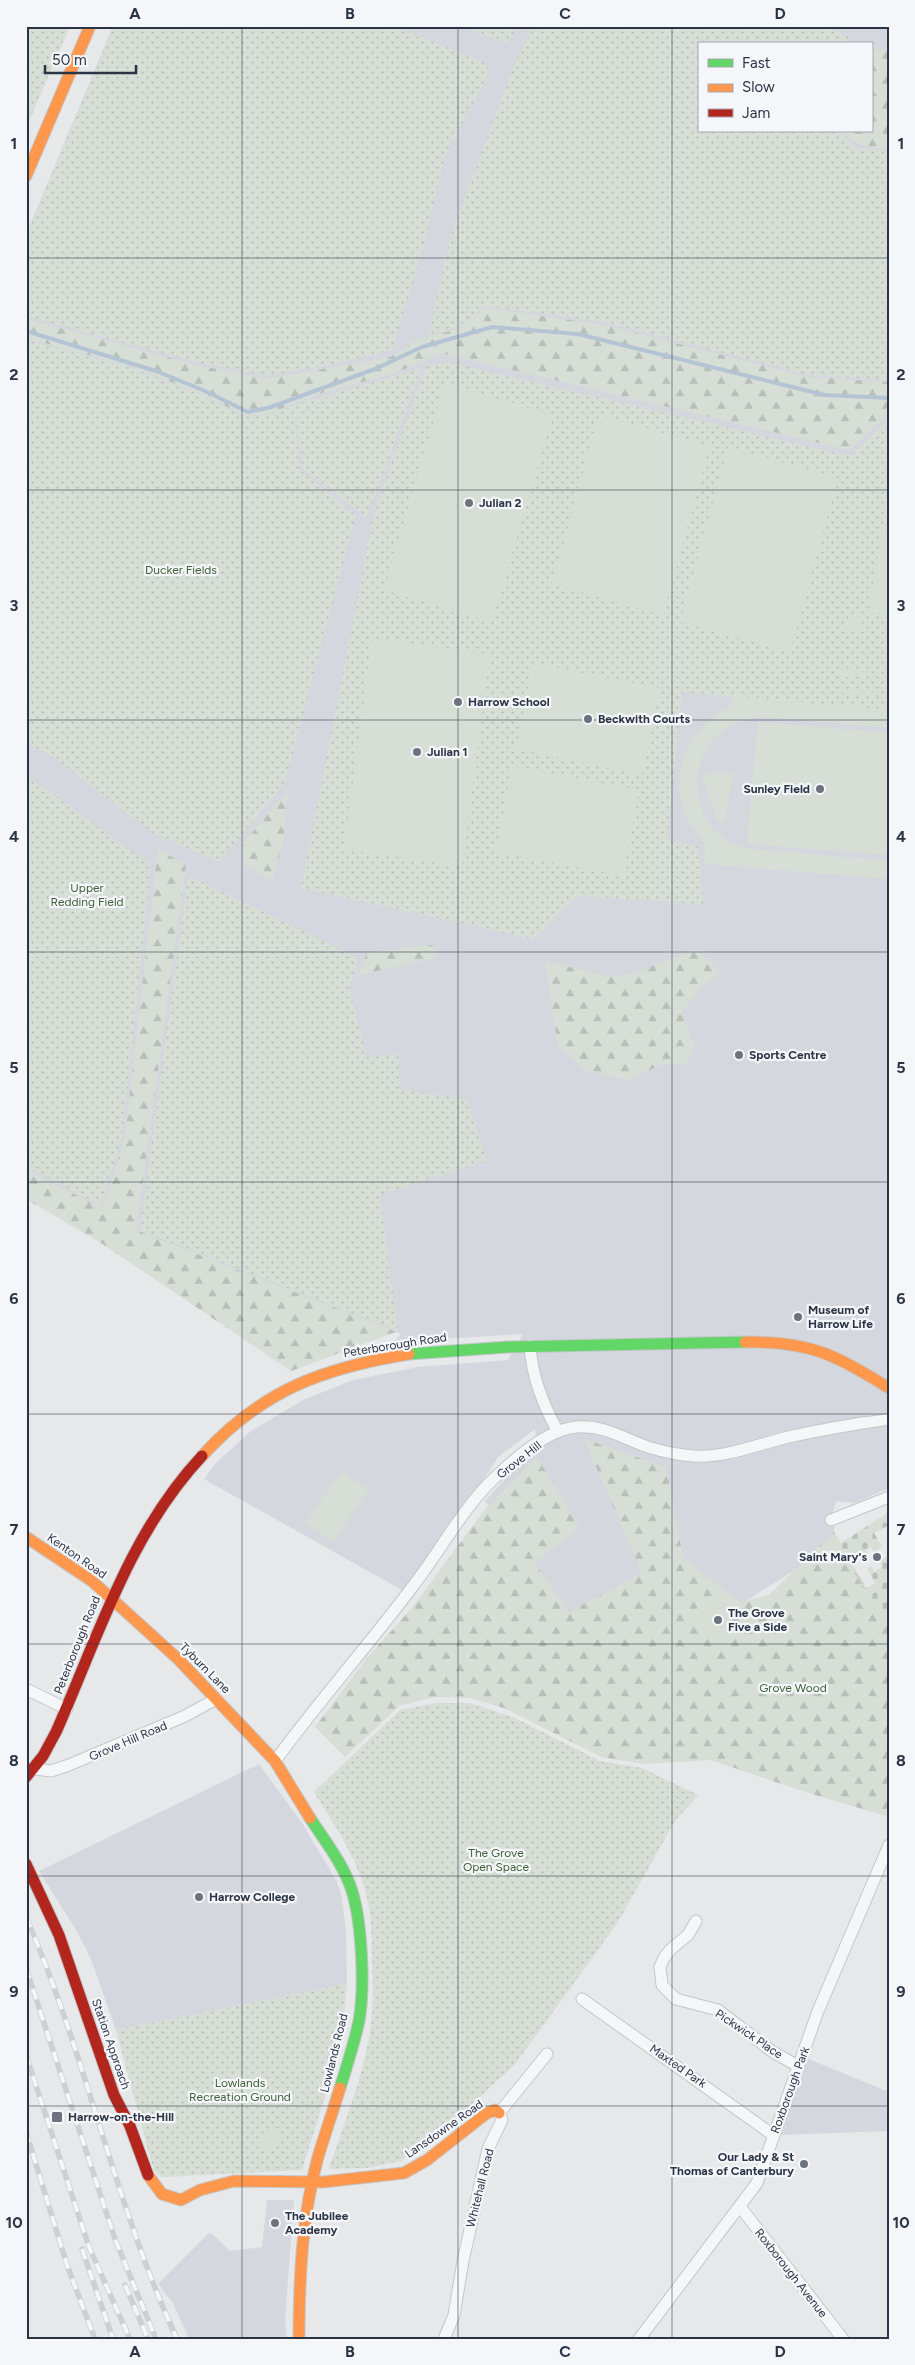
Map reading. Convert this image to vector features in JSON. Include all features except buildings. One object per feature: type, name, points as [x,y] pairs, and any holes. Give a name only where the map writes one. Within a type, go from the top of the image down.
[{"type":"street","points":[[26,176],[90,26]]},
{"type":"street","name":"Peterborough Road","points":[[31,1773],[51,1744],[67,1709],[120,1578],[156,1517],[186,1473],[223,1433],[261,1402],[340,1367],[424,1353],[530,1346],[780,1342],[809,1347],[838,1359],[889,1388]]},
{"type":"street","points":[[530,1346],[532,1365],[538,1389],[558,1432]]},
{"type":"street","name":"Grove Hill","points":[[275,1761],[379,1632],[434,1560],[472,1503],[500,1472],[539,1443],[558,1432],[576,1427],[598,1428],[624,1436],[650,1448],[694,1456],[708,1456],[748,1449],[791,1436],[889,1418]]},
{"type":"street","points":[[831,1520],[889,1497]]},
{"type":"street","name":"Kenton Road","points":[[26,1537],[88,1578],[111,1597]]},
{"type":"street","name":"Tyburn Lane","points":[[111,1597],[178,1659],[275,1761]]},
{"type":"street","points":[[26,1689],[67,1709]]},
{"type":"street","name":"Grove Hill Road","points":[[31,1773],[69,1765],[185,1716],[216,1699]]},
{"type":"street","name":"Lowlands Road","points":[[275,1761],[340,1865],[352,1891],[359,1931],[361,1978],[359,2019],[351,2054],[318,2158],[300,2257],[297,2313],[299,2339]]},
{"type":"street","name":"Roxborough Park","points":[[638,2339],[741,2208],[757,2183],[818,2011],[889,1845]]},
{"type":"street","name":"Station Approach","points":[[26,1864],[59,1934],[114,2095],[130,2126],[154,2187],[170,2198],[181,2200],[192,2196],[200,2190],[234,2182],[314,2182]]},
{"type":"street","name":"Pickwick Place","points":[[696,1921],[688,1935],[672,1948],[664,1958],[659,1976],[662,1985],[676,1998],[686,2003],[718,2010],[773,2052],[798,2066]]},
{"type":"street","name":"Maxted Park","points":[[582,1999],[773,2135]]},
{"type":"street","name":"Whitehall Road","points":[[444,2339],[454,2315],[463,2261],[488,2148],[502,2120],[499,2113],[547,2054]]},
{"type":"street","name":"Lansdowne Road","points":[[314,2182],[404,2173],[427,2160],[487,2113],[495,2110],[499,2113]]},
{"type":"street","name":"Roxborough Avenue","points":[[741,2208],[842,2339]]},
{"type":"shaded area","name":"Harrow School","points":[[113,26],[889,26],[889,1488],[855,1503],[836,1501],[833,1512],[829,1515],[834,1523],[835,1545],[736,1607],[566,1619],[485,1501],[512,1471],[537,1449],[535,1429],[498,1457],[463,1512],[402,1590],[204,1479],[217,1462],[251,1431],[303,1400],[353,1380],[418,1367],[508,1360],[523,1334],[393,1342],[401,1334],[125,1228],[26,1169],[26,235]]},
{"type":"shaded area","name":"Harrow College","points":[[259,1764],[302,1823],[336,1880],[341,1894],[346,1931],[347,1984],[116,2030],[91,1959],[78,1933],[39,1871]]},
{"type":"shaded area","points":[[806,2058],[889,2092],[889,2131],[779,2135]]},
{"type":"shaded area","points":[[267,2200],[294,2200],[285,2320],[287,2339],[189,2339],[173,2303],[158,2284],[210,2232],[230,2251],[262,2247]]},
{"type":"green space","points":[[26,26],[70,26],[26,128]]},
{"type":"green space","points":[[114,26],[392,26],[483,61],[490,71],[445,157],[421,255],[392,350],[325,366],[267,376],[198,363],[26,316],[26,236]]},
{"type":"green space","points":[[463,26],[517,26],[507,44]]},
{"type":"green space","points":[[534,26],[826,26],[849,37],[848,42],[698,42],[698,132],[840,132],[855,148],[889,151],[889,380],[809,375],[604,322],[485,306],[457,327],[428,335],[450,238],[515,62]]},
{"type":"green space","points":[[872,49],[889,51],[889,149],[864,146],[854,141],[844,132],[872,132]]},
{"type":"green space","points":[[485,308],[604,325],[808,377],[889,382],[889,414],[849,450],[441,353],[395,373],[318,394],[265,415],[246,416],[199,393],[134,367],[26,338],[26,319],[200,366],[267,379],[391,357],[416,340],[458,329]]},
{"type":"green space","name":"Ducker Fields","points":[[26,340],[135,369],[199,394],[245,417],[266,415],[333,393],[295,418],[300,470],[356,515],[285,783],[219,862],[154,834],[56,759],[26,743]]},
{"type":"green space","points":[[447,362],[849,456],[889,420],[889,712],[682,692],[667,840],[698,847],[703,904],[577,896],[534,939],[301,888],[375,508],[426,367]]},
{"type":"green space","points":[[421,369],[367,518],[303,469],[296,419],[339,391]]},
{"type":"green space","name":"Julian 2","points":[[445,383],[553,415],[492,622],[384,590]]},
{"type":"green space","points":[[599,415],[710,446],[663,615],[552,584]]},
{"type":"green space","points":[[728,447],[838,478],[790,652],[680,622]]},
{"type":"green space","points":[[889,494],[889,616],[868,612]]},
{"type":"green space","points":[[854,616],[862,624],[854,632],[846,624]]},
{"type":"green space","name":"Julian 1","points":[[372,638],[490,654],[462,866],[344,850]]},
{"type":"green space","name":"Beckwith Courts","points":[[533,663],[660,688],[642,775],[516,749]]},
{"type":"green space","points":[[841,668],[849,669],[849,671],[889,674],[889,677],[850,674],[849,677],[840,676]]},
{"type":"green space","points":[[834,689],[889,694],[889,697],[834,692]]},
{"type":"green space","points":[[732,696],[889,710],[889,728],[772,717],[744,720],[723,731],[708,747],[699,766],[697,787],[701,808],[711,826],[728,841],[750,849],[889,861],[889,879],[704,864],[704,844],[686,815],[681,798],[679,781],[681,765],[687,750],[705,724],[733,704]]},
{"type":"green space","name":"Sunley Field","points":[[758,722],[889,733],[889,855],[747,844]]},
{"type":"green space","points":[[512,766],[639,790],[623,876],[496,852]]},
{"type":"green space","points":[[712,772],[734,773],[724,820],[721,823],[717,821],[702,776]]},
{"type":"green space","name":"Upper Redding Field","points":[[26,775],[151,865],[122,1137],[101,1206],[26,1166]]},
{"type":"green space","points":[[288,790],[283,844],[272,880],[244,865],[243,844]]},
{"type":"green space","points":[[158,849],[186,865],[136,1230],[396,1332],[291,1371],[101,1243],[26,1199],[26,1170],[103,1209],[125,1136]]},
{"type":"green space","points":[[188,875],[358,958],[349,989],[367,1057],[398,1054],[400,1089],[468,1100],[487,1161],[380,1195],[398,1331],[140,1230]]},
{"type":"green space","points":[[431,945],[437,948],[435,958],[359,975],[367,953]]},
{"type":"green space","points":[[697,949],[720,972],[698,992],[681,1013],[695,1047],[686,1065],[663,1064],[628,1080],[586,1071],[558,1046],[545,961],[610,977],[632,974]]},
{"type":"green space","name":"Grove Wood","points":[[584,1439],[666,1467],[683,1557],[739,1602],[769,1595],[834,1532],[885,1620],[889,1622],[889,1817],[802,1791],[711,1760],[645,1764],[601,1757],[504,1708],[470,1698],[434,1697],[399,1706],[345,1757],[315,1727],[366,1659],[412,1608],[486,1508],[537,1457],[580,1528],[535,1563],[569,1612],[642,1573]]},
{"type":"green space","points":[[342,1471],[369,1490],[333,1542],[305,1523]]},
{"type":"green space","points":[[889,1512],[889,1525],[874,1533],[882,1547],[874,1552],[871,1547],[866,1550],[869,1556],[866,1558],[864,1555],[850,1563],[865,1589],[875,1583],[867,1569],[871,1566],[874,1572],[882,1567],[880,1561],[888,1556],[889,1624],[883,1621],[838,1545]]},
{"type":"green space","name":"The Grove Five a Side","points":[[719,1597],[738,1632],[716,1644],[697,1608]]},
{"type":"green space","name":"The Grove Open Space","points":[[436,1703],[470,1703],[515,1718],[600,1761],[642,1768],[698,1795],[675,1821],[618,1922],[516,2063],[480,2097],[401,2161],[367,2168],[329,2169],[357,2087],[369,2038],[373,1998],[372,1939],[368,1901],[363,1883],[341,1836],[314,1792],[400,1710]]},
{"type":"green space","name":"Lowlands Recreation Ground","points":[[347,1984],[345,2008],[336,2055],[324,2101],[302,2170],[166,2177],[161,2177],[154,2171],[116,2030]]},
{"type":"green space","points":[[272,2130],[280,2137],[269,2150],[261,2143]]},
{"type":"waterway","points":[[26,331],[156,371],[205,391],[248,412],[268,408],[375,369],[422,347],[492,327],[578,334],[825,395],[889,398]]},
{"type":"railway","points":[[26,1917],[66,2022],[135,2235],[177,2339]]},
{"type":"railway","points":[[26,1968],[115,2239],[156,2339]]},
{"type":"railway","points":[[26,2055],[89,2247],[130,2339]]},
{"type":"railway","points":[[26,2132],[67,2265],[95,2339]]},
{"type":"railway","points":[[82,2249],[113,2339]]},
{"type":"railway","points":[[125,2285],[148,2339]]},
{"type":"traffic: fast","points":[[409,1354],[508,1347],[745,1342]]},
{"type":"traffic: fast","points":[[310,1818],[334,1853],[349,1881],[360,1937],[362,1956],[361,2007],[353,2047],[340,2088]]},
{"type":"traffic: slow","points":[[26,176],[90,26]]},
{"type":"traffic: slow","points":[[745,1342],[788,1344],[821,1352],[853,1367],[889,1388]]},
{"type":"traffic: slow","points":[[202,1456],[225,1433],[271,1398],[322,1375],[409,1354]]},
{"type":"traffic: slow","points":[[26,1537],[92,1581],[178,1659],[275,1761],[310,1818]]},
{"type":"traffic: slow","points":[[299,2339],[302,2247],[308,2202],[318,2157],[340,2088]]},
{"type":"traffic: slow","points":[[148,2175],[162,2194],[181,2200],[200,2190],[234,2181],[323,2182],[404,2173],[427,2160],[487,2113],[495,2110],[499,2113]]},
{"type":"traffic: jam","points":[[26,1777],[43,1756],[56,1732],[101,1623],[135,1553],[154,1519],[176,1486],[202,1456]]},
{"type":"traffic: jam","points":[[26,1864],[59,1935],[114,2095],[130,2126],[148,2175]]},
{"type":"place","name":"Julian 2","points":[[469,503]]},
{"type":"place","name":"Harrow School","points":[[458,702]]},
{"type":"place","name":"Beckwith Courts","points":[[588,719]]},
{"type":"place","name":"Julian 1","points":[[417,752]]},
{"type":"place","name":"Sunley Field","points":[[820,789]]},
{"type":"place","name":"Sports Centre","points":[[739,1055]]},
{"type":"place","name":"Museum of Harrow Life","points":[[798,1317]]},
{"type":"place","name":"Saint Mary's","points":[[877,1557]]},
{"type":"place","name":"The Grove Five a Side","points":[[718,1620]]},
{"type":"place","name":"Harrow College","points":[[199,1897]]},
{"type":"place","name":"Harrow-on-the-Hill","points":[[57,2117]]},
{"type":"place","name":"Our Lady & St Thomas of Canterbury","points":[[804,2164]]},
{"type":"place","name":"The Jubilee Academy","points":[[275,2223]]}]
